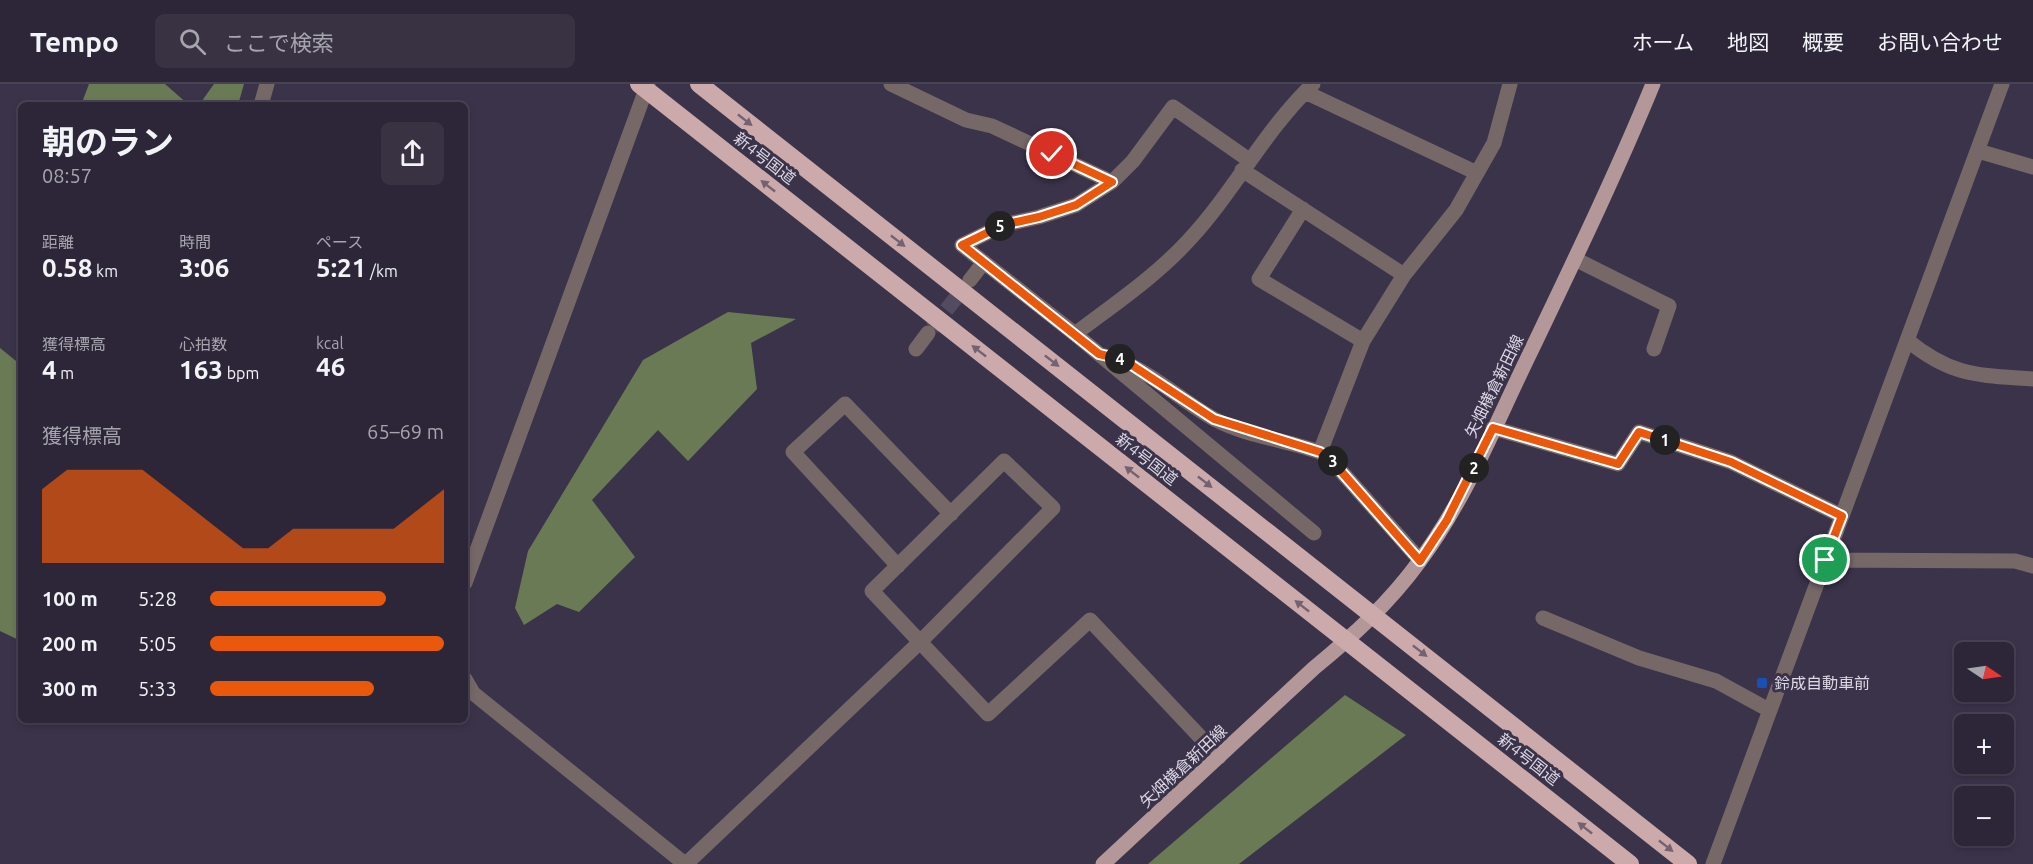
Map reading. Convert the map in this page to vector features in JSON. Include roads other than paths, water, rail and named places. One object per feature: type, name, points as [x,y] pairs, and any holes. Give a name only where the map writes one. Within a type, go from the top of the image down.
[{"type":"highway","name":"新4号国道","points":[[699,84],[1688,864]]},
{"type":"highway","name":"新4号国道","points":[[644,86],[1630,864]]},
{"type":"main road","name":"矢畑横倉新田線","points":[[1103,864],[1314,668],[1348,642],[1420,561],[1447,520],[1493,428],[1620,163],[1653,84]]},
{"type":"street","points":[[262,102],[267,84]]},
{"type":"street","points":[[891,84],[966,120],[992,126],[1112,182]]},
{"type":"street","points":[[1320,452],[1363,341],[1404,274],[1456,210],[1494,143],[1510,84]]},
{"type":"street","points":[[1713,864],[2002,84]]},
{"type":"street","points":[[468,575],[644,86]]},
{"type":"street","points":[[1075,334],[1140,284],[1187,243],[1216,208],[1245,165],[1309,88],[1478,173]]},
{"type":"street","points":[[1314,533],[1075,334],[962,245],[1003,225],[1076,205],[1112,182],[1133,161],[1173,107],[1302,209],[1404,274]]},
{"type":"street","points":[[1978,151],[2033,167]]},
{"type":"street","points":[[1302,209],[1259,279],[1363,341]]},
{"type":"street","points":[[1575,259],[1669,306],[1654,349]]},
{"type":"street","points":[[970,280],[984,262]]},
{"type":"street","points":[[916,349],[928,333]]},
{"type":"street","points":[[1907,340],[1924,354],[1965,374],[2033,379]]},
{"type":"street","points":[[1099,354],[1124,360],[1214,419],[1320,452],[1332,461],[1420,561]]},
{"type":"street","points":[[898,566],[793,452],[845,404],[951,514]]},
{"type":"street","points":[[1493,428],[1618,464],[1639,432],[1731,462],[1842,516]]},
{"type":"street","points":[[468,686],[472,693],[685,864],[920,642],[1053,508],[1004,461],[872,591],[920,642],[988,714],[1090,620],[1219,757]]},
{"type":"street","points":[[1825,560],[2015,561],[2033,566]]},
{"type":"street","points":[[1543,618],[1639,658],[1716,681],[1769,710]]},
{"type":"tunnel","points":[[932,328],[967,284]]},
{"type":"place","name":"鈴成自動車前","points":[[1762,683]]}]
